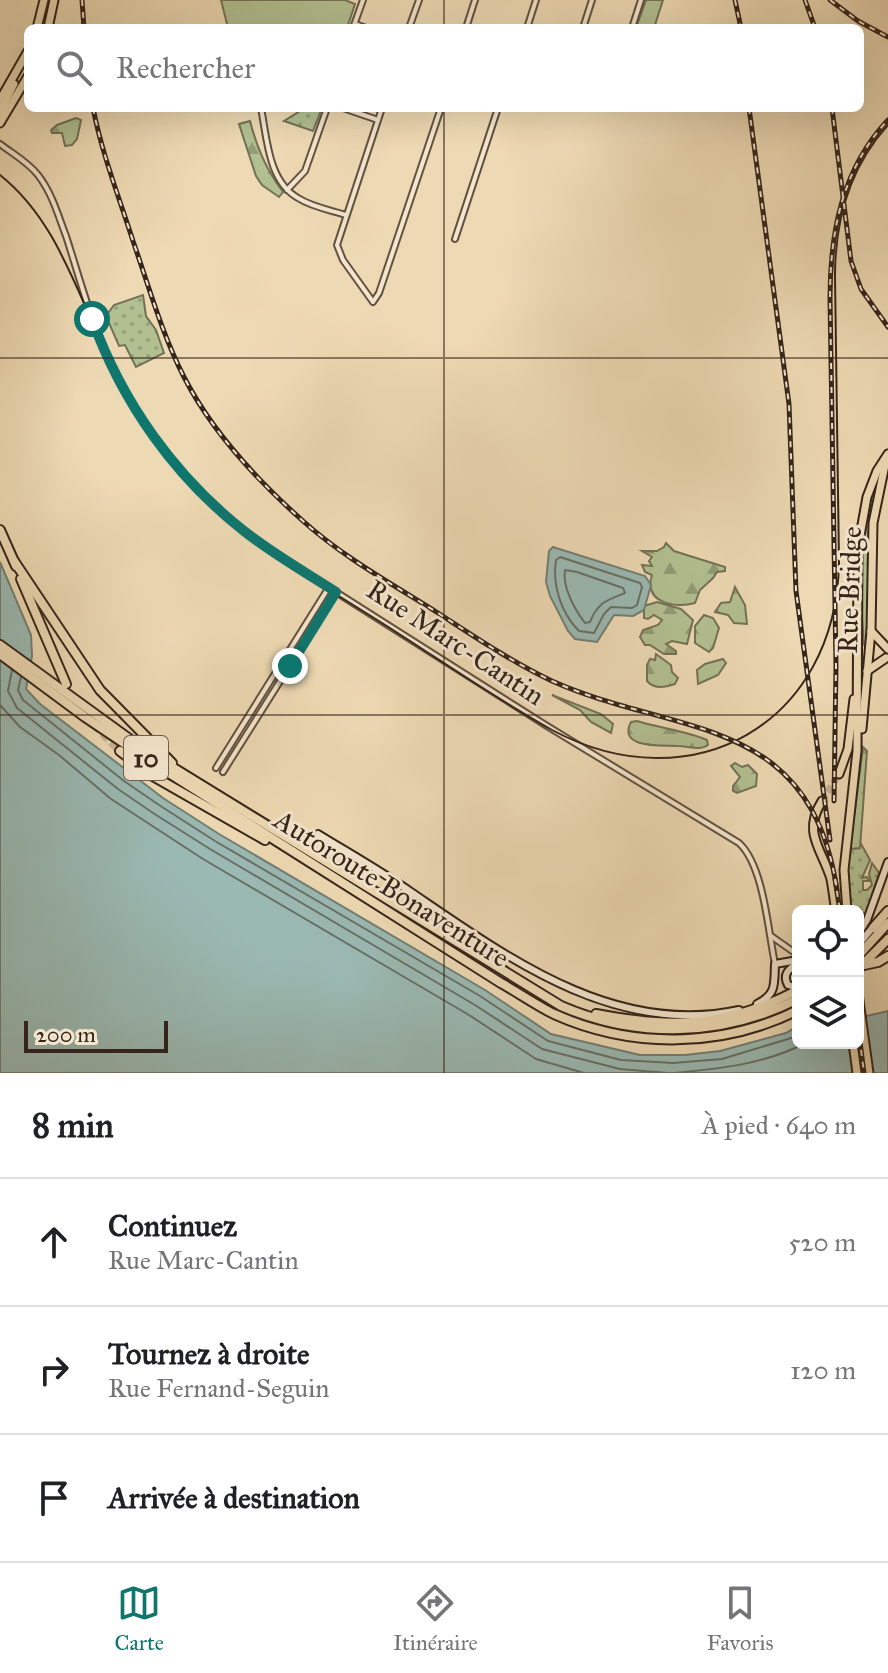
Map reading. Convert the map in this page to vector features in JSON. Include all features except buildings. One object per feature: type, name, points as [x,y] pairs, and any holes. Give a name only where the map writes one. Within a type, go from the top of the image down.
[{"type":"highway","points":[[0,530],[66,684]]},
{"type":"highway","points":[[14,561],[100,690],[181,772]]},
{"type":"highway","name":"Autoroute Bonaventure","points":[[0,645],[41,681],[134,751],[539,1006],[585,1026],[635,1037],[692,1039],[747,1029],[792,1012]]},
{"type":"highway","name":"Autoroute Bonaventure","points":[[0,654],[181,772],[539,995],[567,1009],[598,1020],[637,1028],[668,1030],[733,1023],[768,1013],[792,1002]]},
{"type":"highway","points":[[120,751],[153,776],[252,834],[295,854]]},
{"type":"highway","points":[[873,928],[888,911]]},
{"type":"highway","points":[[864,958],[888,923]]},
{"type":"highway","points":[[864,960],[888,939]]},
{"type":"highway","points":[[864,964],[878,962],[888,956]]},
{"type":"highway","points":[[539,995],[597,1014],[676,1023],[738,1015],[767,1006],[792,992]]},
{"type":"main road","points":[[38,24],[44,0]]},
{"type":"main road","points":[[49,24],[54,0]]},
{"type":"main road","points":[[0,100],[24,59]]},
{"type":"main road","points":[[0,112],[20,67]]},
{"type":"main road","points":[[0,123],[24,83]]},
{"type":"main road","name":"Rue Bridge","points":[[847,905],[844,866],[871,631],[873,523],[887,456]]},
{"type":"main road","name":"Rue Bridge","points":[[857,751],[854,725],[859,534],[869,491],[887,456]]},
{"type":"main road","points":[[871,631],[888,649]]},
{"type":"main road","points":[[858,649],[869,655]]},
{"type":"main road","points":[[867,674],[887,658]]},
{"type":"main road","name":"Rue Bridge","points":[[839,777],[848,762],[867,674]]},
{"type":"main road","points":[[822,803],[814,815],[814,833],[830,877],[835,905]]},
{"type":"main road","points":[[864,1037],[869,1073]]},
{"type":"main road","points":[[854,1049],[857,1073]]},
{"type":"street","points":[[355,24],[363,0]]},
{"type":"street","points":[[410,24],[419,0]]},
{"type":"street","points":[[467,24],[475,0]]},
{"type":"street","points":[[528,24],[536,0]]},
{"type":"street","points":[[584,24],[592,0]]},
{"type":"street","points":[[633,24],[641,0]]},
{"type":"street","points":[[262,112],[273,166],[287,190],[303,201],[346,215]]},
{"type":"street","points":[[287,190],[305,171],[326,112]]},
{"type":"street","points":[[355,112],[378,120]]},
{"type":"street","points":[[381,112],[337,249],[373,302],[379,293],[440,112]]},
{"type":"street","points":[[455,239],[497,112]]},
{"type":"street","name":"Rue Marc-Cantin","points":[[0,144],[30,166],[49,192],[107,355],[128,397],[154,437],[187,478],[230,519],[268,549],[540,722],[739,843],[748,853],[756,871],[770,935],[776,987],[766,1000],[734,1011],[704,1016],[672,1016],[628,1009],[584,995],[524,964],[318,834]]},
{"type":"street","points":[[216,768],[329,587]]},
{"type":"street","points":[[223,772],[336,592]]},
{"type":"street","points":[[869,655],[887,658]]},
{"type":"street","points":[[864,925],[887,863]]},
{"type":"street","points":[[864,938],[888,903]]},
{"type":"street","points":[[770,935],[792,954]]},
{"type":"street","points":[[775,964],[792,960]]},
{"type":"street","points":[[792,965],[785,978],[792,987]]},
{"type":"green space","points":[[221,0],[345,0],[355,4],[348,24],[227,24]]},
{"type":"green space","points":[[646,0],[663,0],[655,24],[637,24]]},
{"type":"green space","points":[[299,112],[320,112],[313,131],[284,121]]},
{"type":"green space","points":[[76,118],[81,120],[77,139],[72,145],[65,146],[62,133],[52,133],[51,130]]},
{"type":"green space","points":[[250,121],[263,158],[283,192],[279,197],[262,185],[256,176],[239,124]]},
{"type":"green space","points":[[143,295],[146,316],[156,330],[164,353],[136,367],[125,345],[119,346],[106,316],[114,305]]},
{"type":"green space","points":[[879,474],[870,530],[866,649],[862,611],[862,551],[872,493]]},
{"type":"green space","points":[[666,543],[674,551],[725,567],[725,571],[717,572],[700,590],[695,603],[670,604],[652,592],[652,575],[645,572],[642,565],[652,566],[649,561],[652,557],[642,551],[657,551]]},
{"type":"green space","points":[[735,587],[745,605],[747,624],[734,623],[728,615],[715,612],[721,603],[730,602]]},
{"type":"green space","points":[[657,602],[681,609],[693,620],[687,644],[672,641],[666,644],[676,654],[664,654],[645,645],[640,637],[643,630],[658,625],[662,620],[654,615],[644,618],[644,606]]},
{"type":"green space","points":[[704,615],[713,618],[719,628],[709,652],[695,643],[695,626]]},
{"type":"green space","points":[[656,654],[671,665],[672,672],[678,678],[675,684],[657,687],[647,681],[647,665],[650,659],[655,660]]},
{"type":"green space","points":[[723,659],[726,663],[718,675],[698,684],[697,670],[705,664]]},
{"type":"green space","points":[[552,695],[601,714],[613,724],[611,733],[591,722],[580,710]]},
{"type":"green space","points":[[631,722],[699,737],[707,740],[708,745],[694,748],[643,744],[630,737],[628,731]]},
{"type":"green space","points":[[863,747],[867,751],[860,848],[850,849]]},
{"type":"green space","points":[[735,763],[742,767],[748,765],[757,774],[756,786],[737,793],[733,791],[740,777],[731,766]]},
{"type":"green space","points":[[860,842],[870,860],[862,878],[867,877],[869,881],[863,881],[863,890],[872,885],[869,874],[872,863],[879,873],[866,914],[864,905],[849,905],[850,849],[860,848]]},
{"type":"water","points":[[553,547],[645,576],[651,585],[644,610],[633,616],[614,615],[597,642],[575,639],[550,596],[546,582],[549,551]]},
{"type":"water","points":[[0,562],[31,635],[32,656],[26,689],[40,704],[163,798],[485,990],[551,1034],[640,1055],[720,1051],[792,1030],[792,1049],[864,1049],[864,1017],[888,1011],[888,1073],[0,1073]]},
{"type":"tunnel","points":[[94,725],[120,751]]},
{"type":"tunnel","points":[[822,801],[839,774]]},
{"type":"tram line","points":[[0,175],[29,204],[52,237],[118,376],[154,439],[178,470],[233,523],[295,568],[552,730],[605,751],[656,758],[704,752],[747,735],[784,706],[813,667],[832,619],[839,563],[835,276],[838,235],[841,215],[854,177],[888,125]]},
{"type":"railway","points":[[82,0],[84,24]]},
{"type":"railway","points":[[735,0],[740,24]]},
{"type":"railway","points":[[805,0],[814,24]]},
{"type":"railway","points":[[830,0],[864,24]]},
{"type":"railway","points":[[864,24],[888,37]]},
{"type":"railway","points":[[94,112],[111,175],[176,361],[208,417],[269,489],[303,521],[368,570],[523,666],[599,699],[731,740],[768,760],[799,790],[822,832],[837,890]]},
{"type":"railway","points":[[750,112],[789,404],[796,591],[830,840]]},
{"type":"railway","points":[[832,112],[851,261],[861,289],[888,327]]},
{"type":"railway","points":[[834,801],[836,666],[831,273],[836,226],[849,180],[872,139],[888,120]]},
{"type":"railway","points":[[835,879],[839,905]]},
{"type":"railway","points":[[861,1049],[864,1073]]},
{"type":"route","points":[[92,319],[110,363],[136,411],[187,478],[216,508],[249,535],[336,592],[290,666]]}]
